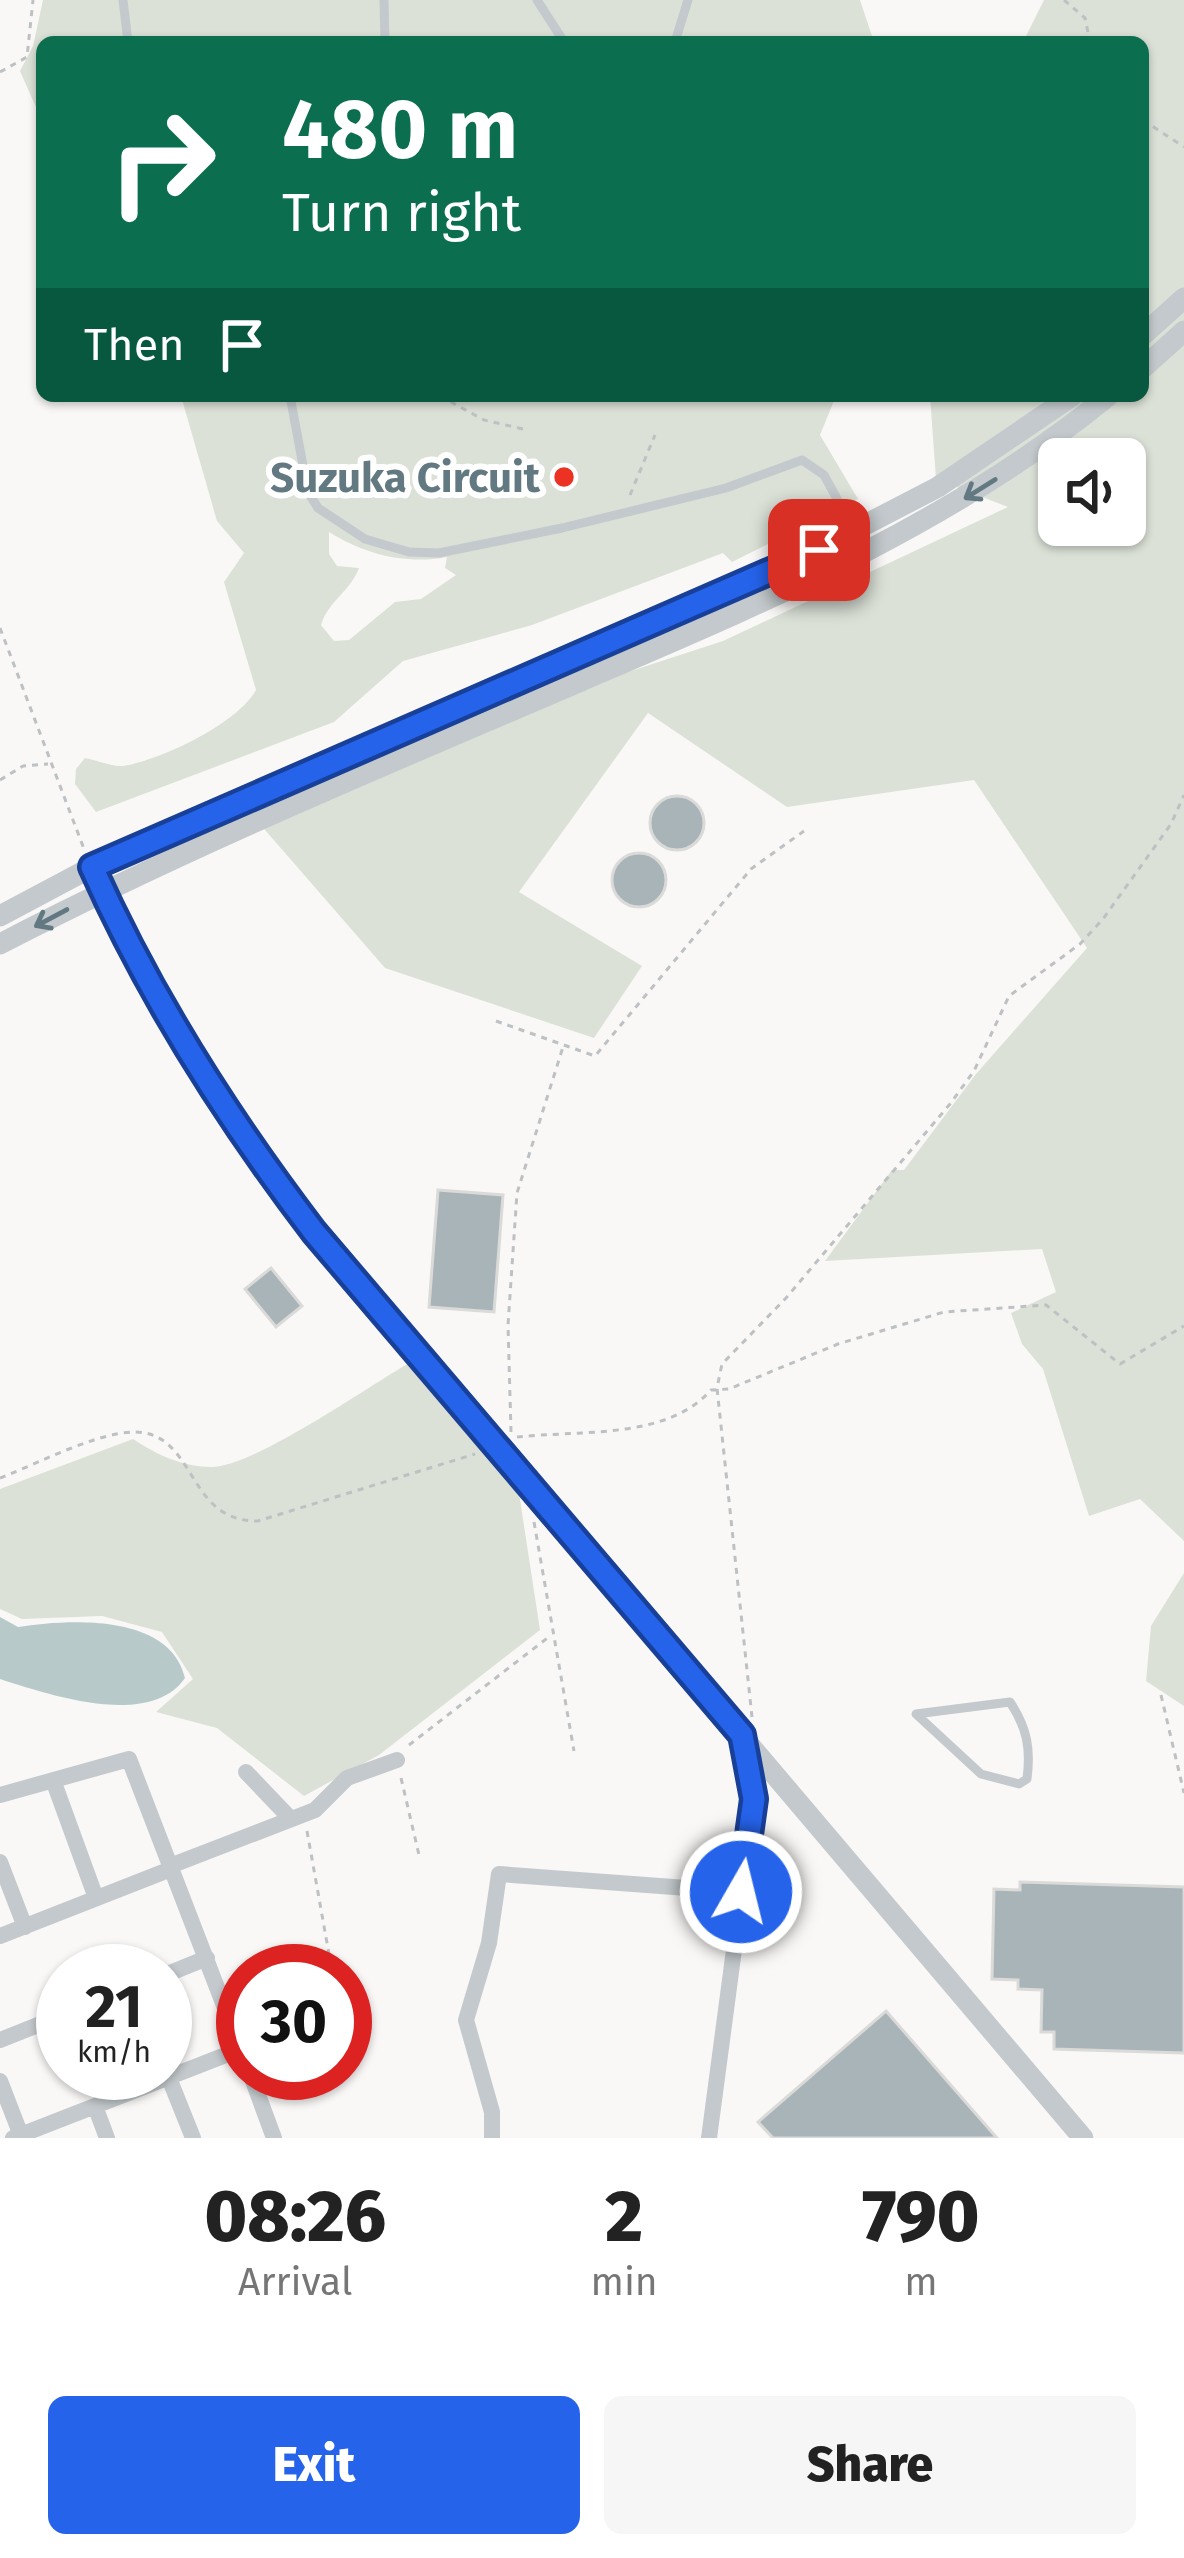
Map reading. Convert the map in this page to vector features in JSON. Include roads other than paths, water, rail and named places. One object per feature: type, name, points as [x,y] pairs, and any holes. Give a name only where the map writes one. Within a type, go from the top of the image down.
[{"type":"street","points":[[1149,329],[1184,298]]},
{"type":"street","points":[[1149,363],[1184,331]]},
{"type":"street","points":[[0,916],[92,867],[855,533],[1010,443],[1064,402]]},
{"type":"street","points":[[0,944],[102,891],[864,555],[1028,459],[1100,402]]},
{"type":"street","points":[[92,867],[154,992],[248,1146],[504,1443],[528,1485],[747,1730],[1083,2138]]},
{"type":"street","points":[[709,2138],[754,1799],[747,1730]]},
{"type":"street","points":[[0,1795],[129,1759],[216,1982]]},
{"type":"street","points":[[0,1936],[315,1810],[347,1778],[397,1760]]},
{"type":"street","points":[[246,1772],[295,1815]]},
{"type":"street","points":[[53,1780],[97,1898]]},
{"type":"street","points":[[0,1862],[25,1927]]},
{"type":"street","points":[[492,2138],[492,2112],[466,2020],[489,1943],[499,1874],[741,1892]]},
{"type":"street","points":[[192,1964],[207,1958]]},
{"type":"street","points":[[0,2040],[36,2026]]},
{"type":"street","points":[[0,2080],[19,2137],[111,2100]]},
{"type":"street","points":[[178,2100],[193,2138]]},
{"type":"street","points":[[260,2100],[274,2138]]},
{"type":"street","points":[[95,2106],[107,2138]]},
{"type":"lane","points":[[123,0],[127,36]]},
{"type":"lane","points":[[383,0],[386,36]]},
{"type":"lane","points":[[538,0],[560,36]]},
{"type":"lane","points":[[677,36],[688,0]]},
{"type":"lane","points":[[291,402],[308,492],[334,521],[364,539],[409,552],[439,553],[622,513],[727,488],[802,460],[824,475],[855,533]]},
{"type":"lane","points":[[1010,1702],[1025,1725],[1028,1779],[993,1781],[916,1714],[1010,1702]]},
{"type":"place","name":"Suzuka Circuit","points":[[564,477]]}]
